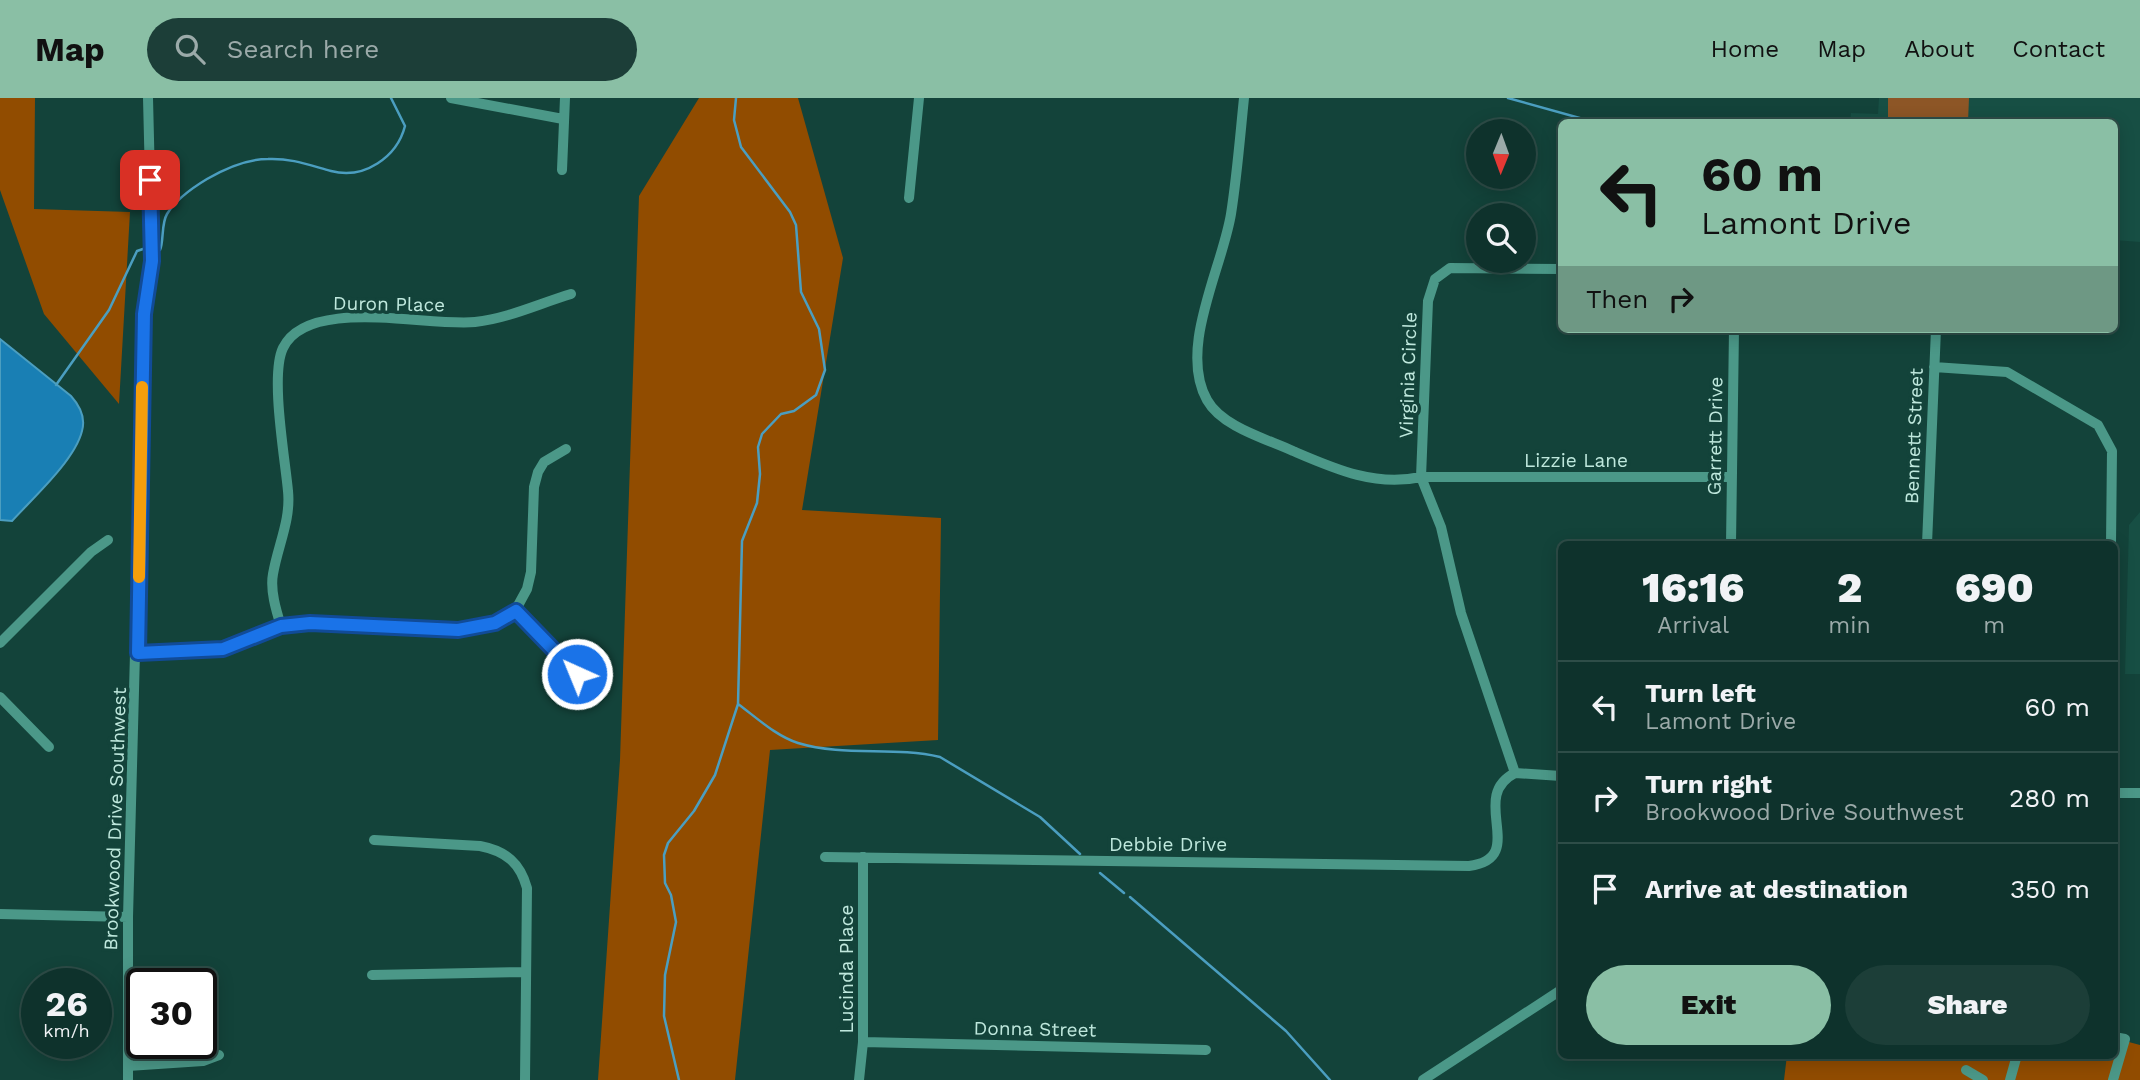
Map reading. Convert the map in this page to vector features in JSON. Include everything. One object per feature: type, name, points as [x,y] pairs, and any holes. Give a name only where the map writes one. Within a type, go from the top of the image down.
[{"type":"street","name":"Brookwood Drive Southwest","points":[[128,1080],[128,917],[138,653],[144,314],[152,261],[148,98]]},
{"type":"street","points":[[451,98],[564,119]]},
{"type":"street","points":[[562,170],[565,98]]},
{"type":"street","points":[[909,198],[919,98]]},
{"type":"street","name":"Lizzie Lane","points":[[1244,98],[1231,215],[1200,336],[1197,366],[1209,403],[1234,424],[1348,473],[1383,482],[1421,477],[1732,477]]},
{"type":"street","name":"Virginia Circle","points":[[1421,477],[1426,316],[1435,279],[1441,272],[1459,266],[1558,268]]},
{"type":"street","name":"Duron Place","points":[[281,626],[274,602],[273,575],[287,521],[289,501],[278,391],[282,351],[291,338],[311,324],[337,319],[470,322],[505,318],[571,294]]},
{"type":"street","name":"Garrett Drive","points":[[1731,541],[1734,333]]},
{"type":"street","name":"Bennett Street","points":[[1927,541],[1936,333]]},
{"type":"street","points":[[1934,367],[2007,372],[2098,425],[2112,451],[2111,541]]},
{"type":"street","points":[[138,653],[223,649],[281,626],[338,624],[458,630],[495,623],[516,611],[531,572],[534,487],[538,472],[544,462],[566,449]]},
{"type":"street","points":[[1421,477],[1438,519],[1461,613],[1516,773],[1558,776]]},
{"type":"street","points":[[0,643],[91,552],[108,540]]},
{"type":"street","points":[[516,611],[577,674]]},
{"type":"street","points":[[0,697],[49,747]]},
{"type":"street","name":"Debbie Drive","points":[[824,857],[1469,866],[1485,862],[1492,857],[1498,841],[1497,789],[1502,780],[1516,773]]},
{"type":"street","points":[[2118,793],[2140,793]]},
{"type":"street","points":[[374,841],[480,846],[497,849],[516,862],[527,888],[525,1080]]},
{"type":"street","name":"Lucinda Place","points":[[859,1080],[863,1042],[863,857]]},
{"type":"street","points":[[0,914],[128,917]]},
{"type":"street","points":[[372,975],[525,972]]},
{"type":"street","points":[[1423,1080],[1558,992]]},
{"type":"street","points":[[2113,1080],[2125,1039],[2118,1038]]},
{"type":"street","name":"Donna Street","points":[[863,1042],[1206,1050]]},
{"type":"street","points":[[128,1066],[203,1061],[219,1055]]},
{"type":"street","points":[[2010,1080],[2016,1059]]},
{"type":"street","points":[[1966,1070],[1983,1080]]},
{"type":"shaded area","points":[[0,98],[35,98],[34,209],[130,212],[119,404],[44,314],[0,190]]},
{"type":"shaded area","points":[[699,98],[798,98],[843,258],[802,510],[941,518],[938,740],[770,750],[735,1080],[598,1080],[620,760],[639,196]]},
{"type":"shaded area","points":[[1879,98],[2140,98],[2140,242],[2118,240],[2118,119],[1850,119],[1851,113],[1878,114]]},
{"type":"shaded area","points":[[1888,98],[1969,98],[1968,119],[1888,119]]},
{"type":"shaded area","points":[[2140,512],[2140,674],[2125,674],[2129,525]]},
{"type":"shaded area","points":[[2118,1039],[2140,1045],[2140,1080],[1784,1080],[1787,1059],[2118,1059]]},
{"type":"water","points":[[0,339],[71,396],[83,416],[82,431],[71,454],[12,521],[0,520]]},
{"type":"waterway","points":[[160,250],[165,218],[175,203],[214,175],[244,162],[276,159],[343,173],[367,169],[377,164],[395,147],[405,126],[391,98]]},
{"type":"waterway","points":[[679,1080],[664,1016],[665,975],[676,922],[671,895],[665,883],[664,855],[668,843],[694,811],[715,775],[738,704],[742,541],[757,503],[760,474],[758,447],[762,434],[781,414],[794,411],[816,395],[825,370],[819,329],[801,292],[796,225],[790,212],[741,147],[734,120],[736,98]]},
{"type":"waterway","points":[[1508,98],[1583,119]]},
{"type":"waterway","points":[[56,385],[109,310],[137,251],[143,249]]},
{"type":"waterway","points":[[738,704],[774,731],[798,743],[833,750],[905,752],[940,757],[1040,817],[1080,854]]},
{"type":"waterway","points":[[1100,873],[1124,893]]},
{"type":"waterway","points":[[1130,897],[1286,1031],[1330,1080]]},
{"type":"slow traffic","points":[[139,577],[142,387]]},
{"type":"route","points":[[150,180],[152,261],[144,314],[138,653],[187,653],[223,649],[281,626],[310,623],[458,630],[480,628],[516,611],[577,674]]}]
